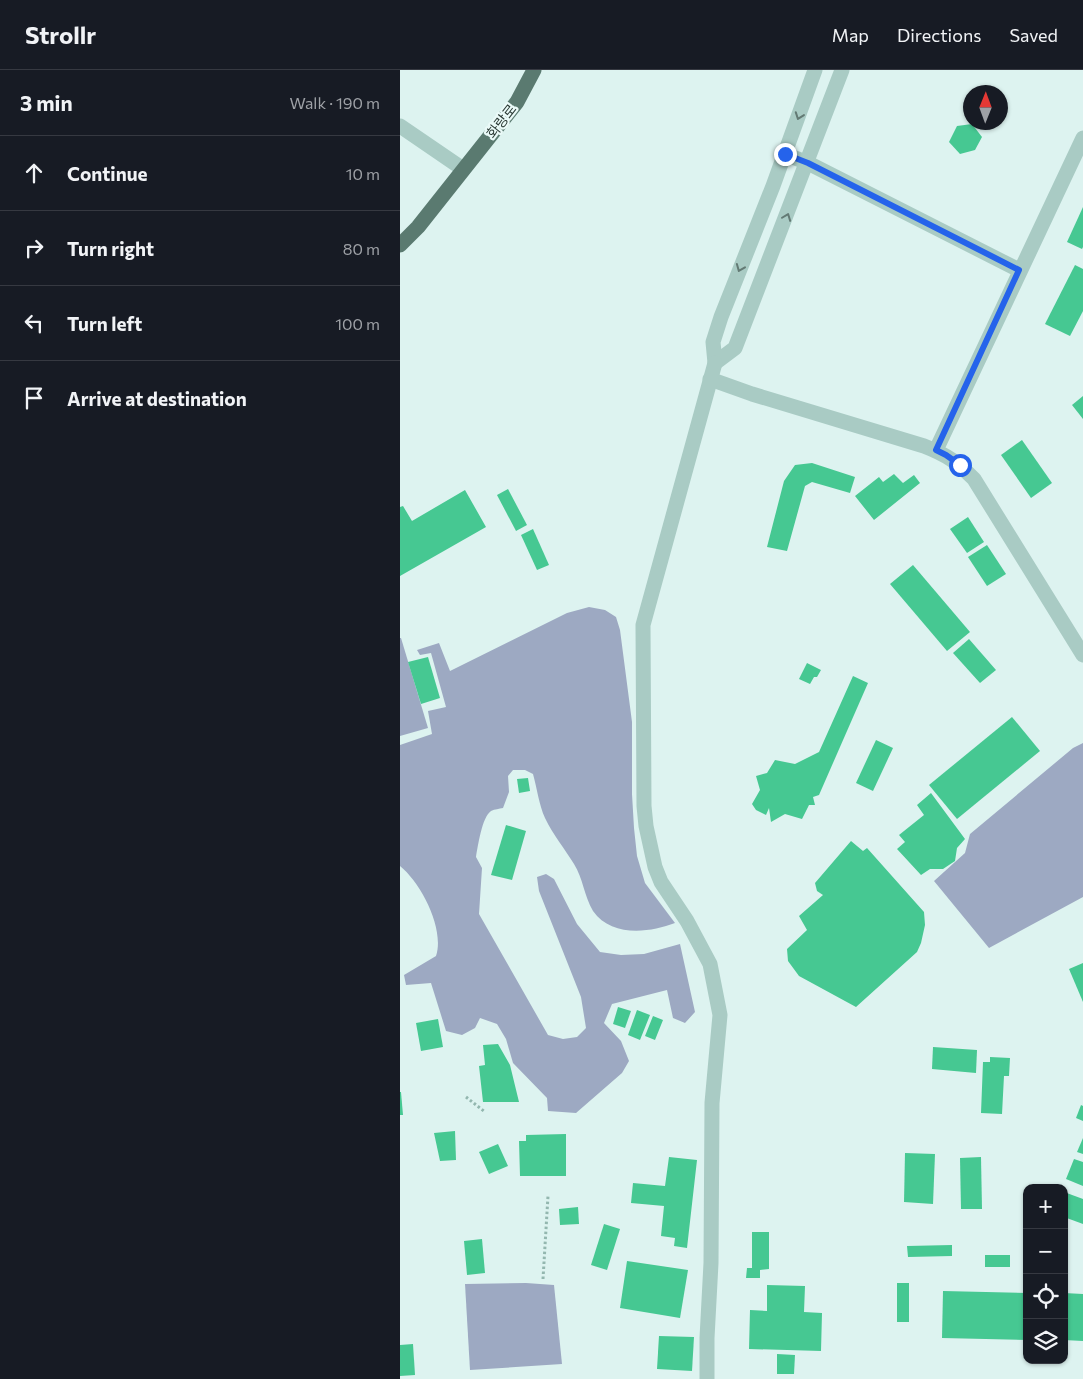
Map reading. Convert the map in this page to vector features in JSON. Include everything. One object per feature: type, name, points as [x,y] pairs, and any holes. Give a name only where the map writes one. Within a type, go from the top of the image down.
[{"type":"main road","name":"화랑로","points":[[400,245],[418,226],[517,102],[534,70]]},
{"type":"street","points":[[707,1379],[711,1263],[712,1103],[720,1015],[710,964],[687,921],[661,882],[655,867],[646,826],[644,806],[643,625],[715,364],[713,342],[815,70]]},
{"type":"street","points":[[715,364],[735,348],[808,163],[842,70]]},
{"type":"street","points":[[400,126],[463,169]]},
{"type":"street","points":[[936,450],[1019,270],[1083,138]]},
{"type":"street","points":[[785,154],[808,163],[1019,270]]},
{"type":"street","points":[[710,379],[752,394],[936,450],[960,465],[974,479],[1083,654]]},
{"type":"path","points":[[466,1097],[485,1112]]},
{"type":"path","points":[[543,1279],[548,1196]]},
{"type":"shaded area","points":[[589,607],[605,610],[616,617],[620,630],[632,722],[632,794],[637,856],[645,883],[675,923],[654,929],[620,929],[601,919],[593,911],[577,869],[545,818],[533,774],[525,770],[513,770],[508,776],[509,792],[503,808],[491,811],[483,825],[476,857],[482,868],[479,914],[548,1035],[563,1039],[577,1037],[586,1028],[581,997],[539,891],[537,877],[546,874],[554,879],[577,924],[600,952],[621,955],[644,954],[680,944],[695,1012],[685,1023],[673,1018],[667,990],[612,1004],[604,1023],[621,1041],[629,1061],[622,1073],[576,1113],[548,1111],[547,1098],[513,1063],[506,1039],[497,1024],[480,1018],[475,1028],[462,1035],[446,1031],[431,983],[406,985],[404,975],[436,956],[438,945],[434,920],[429,907],[416,883],[400,866],[400,745],[432,734],[428,711],[446,707],[431,653],[420,655],[417,650],[439,643],[450,671],[567,613]]},
{"type":"shaded area","points":[[400,638],[428,728],[400,736]]},
{"type":"shaded area","points":[[1083,743],[1083,897],[989,948],[934,881],[965,853],[970,834],[1073,748]]},
{"type":"shaded area","points":[[526,1283],[554,1285],[562,1364],[470,1370],[465,1284]]},
{"type":"building","points":[[963,125],[963,130],[977,130],[982,137],[975,150],[960,154],[949,142],[957,126]]},
{"type":"building","points":[[1083,207],[1083,247],[1082,249],[1067,242]]},
{"type":"building","points":[[1075,265],[1083,269],[1083,311],[1070,336],[1045,324]]},
{"type":"building","points":[[1083,396],[1083,419],[1072,405]]},
{"type":"building","points":[[1022,440],[1052,483],[1031,498],[1001,455]]},
{"type":"building","points":[[812,463],[855,477],[850,493],[812,482],[805,486],[787,551],[767,547],[784,481],[795,465]]},
{"type":"building","points":[[894,474],[903,483],[914,475],[920,483],[874,520],[855,496],[879,477],[883,482]]},
{"type":"building","points":[[508,489],[527,525],[516,531],[497,495]]},
{"type":"building","points":[[465,490],[486,527],[400,576],[400,507],[403,506],[412,521]]},
{"type":"building","points":[[968,517],[984,542],[967,553],[950,529]]},
{"type":"building","points":[[533,529],[549,565],[537,570],[521,535]]},
{"type":"building","points":[[987,545],[1006,574],[987,586],[968,557]]},
{"type":"building","points":[[913,565],[970,632],[947,651],[890,584]]},
{"type":"building","points":[[969,639],[996,670],[980,683],[953,653]]},
{"type":"building","points":[[428,657],[440,698],[421,704],[408,662]]},
{"type":"building","points":[[807,663],[821,670],[810,684],[799,679]]},
{"type":"building","points":[[853,676],[868,683],[819,795],[813,797],[815,805],[809,805],[802,819],[785,814],[771,822],[769,808],[766,815],[756,810],[752,804],[760,790],[756,776],[767,773],[775,760],[795,764],[819,752]]},
{"type":"building","points":[[1012,717],[1040,751],[957,819],[929,785]]},
{"type":"building","points":[[876,740],[893,748],[873,791],[856,783]]},
{"type":"building","points":[[528,778],[530,791],[519,793],[517,779]]},
{"type":"building","points":[[931,793],[965,839],[957,848],[955,861],[943,869],[930,869],[921,875],[897,849],[905,842],[899,835],[924,815],[917,805]]},
{"type":"building","points":[[506,825],[526,831],[512,880],[491,875]]},
{"type":"building","points":[[851,841],[863,851],[867,848],[924,912],[925,925],[917,952],[856,1007],[799,976],[788,961],[787,949],[807,930],[799,916],[823,895],[817,891],[815,883]]},
{"type":"building","points":[[1083,963],[1083,1002],[1069,969]]},
{"type":"building","points":[[618,1007],[631,1011],[625,1028],[613,1024]]},
{"type":"building","points":[[637,1010],[650,1015],[640,1040],[628,1035]]},
{"type":"building","points":[[653,1016],[663,1020],[655,1040],[645,1036]]},
{"type":"building","points":[[438,1019],[443,1047],[421,1051],[416,1023]]},
{"type":"building","points":[[498,1044],[510,1065],[519,1102],[483,1102],[479,1066],[485,1065],[483,1045]]},
{"type":"building","points":[[933,1047],[977,1050],[976,1073],[932,1069]]},
{"type":"building","points":[[990,1057],[1010,1058],[1009,1076],[1004,1076],[1002,1114],[981,1113],[983,1062],[990,1062]]},
{"type":"building","points":[[401,1092],[403,1115],[400,1115]]},
{"type":"building","points":[[1081,1105],[1083,1106],[1083,1121],[1076,1118]]},
{"type":"building","points":[[455,1131],[456,1160],[440,1161],[434,1133]]},
{"type":"building","points":[[566,1134],[566,1176],[520,1176],[519,1141],[526,1141],[526,1135]]},
{"type":"building","points":[[1083,1138],[1083,1154],[1077,1152]]},
{"type":"building","points":[[498,1144],[508,1166],[489,1174],[479,1152]]},
{"type":"building","points":[[905,1153],[935,1154],[933,1204],[904,1202]]},
{"type":"building","points":[[669,1157],[697,1160],[687,1248],[674,1246],[675,1238],[661,1236],[664,1206],[631,1203],[633,1183],[665,1186]]},
{"type":"building","points":[[981,1157],[982,1209],[961,1209],[960,1158]]},
{"type":"building","points":[[1074,1159],[1083,1162],[1083,1186],[1066,1179]]},
{"type":"building","points":[[1068,1193],[1083,1199],[1083,1224],[1068,1218]]},
{"type":"building","points":[[578,1207],[579,1224],[560,1225],[559,1209]]},
{"type":"building","points":[[604,1224],[620,1229],[607,1270],[591,1265]]},
{"type":"building","points":[[752,1232],[769,1232],[769,1269],[760,1270],[760,1278],[746,1278],[747,1268],[752,1268]]},
{"type":"building","points":[[482,1239],[485,1273],[467,1275],[464,1241]]},
{"type":"building","points":[[952,1245],[952,1256],[908,1257],[907,1246]]},
{"type":"building","points":[[985,1255],[1010,1255],[1010,1267],[985,1267]]},
{"type":"building","points":[[627,1261],[688,1270],[680,1318],[620,1308]]},
{"type":"building","points":[[897,1283],[909,1283],[909,1322],[897,1322]]},
{"type":"building","points":[[767,1285],[805,1286],[804,1312],[822,1313],[821,1351],[749,1349],[750,1310],[767,1311]]},
{"type":"building","points":[[943,1291],[1023,1293],[1023,1340],[942,1338]]},
{"type":"building","points":[[1068,1293],[1083,1294],[1083,1341],[1068,1340]]},
{"type":"building","points":[[659,1336],[694,1337],[692,1371],[657,1369]]},
{"type":"building","points":[[413,1344],[415,1375],[400,1376],[400,1345]]},
{"type":"building","points":[[777,1354],[795,1355],[794,1374],[777,1374]]},
{"type":"route","points":[[785,154],[808,163],[1019,270],[936,450],[960,465]]}]
